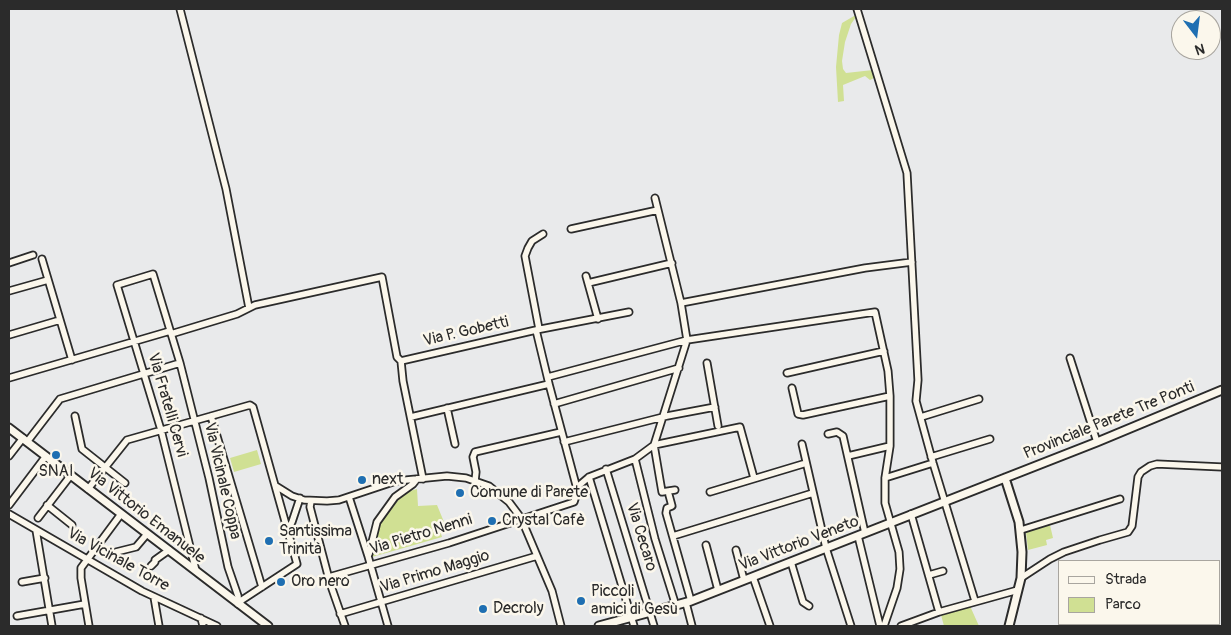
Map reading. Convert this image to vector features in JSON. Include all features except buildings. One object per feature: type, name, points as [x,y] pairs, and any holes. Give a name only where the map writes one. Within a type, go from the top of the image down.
[{"type":"street","points":[[180,9],[226,189],[250,308]]},
{"type":"street","points":[[857,9],[907,173],[918,380],[916,401],[975,601]]},
{"type":"street","points":[[655,198],[672,263],[687,340],[654,445],[662,492],[675,490]]},
{"type":"street","points":[[575,236],[572,228],[658,210]]},
{"type":"street","points":[[543,234],[530,244],[525,256],[549,384],[576,488],[589,477],[635,459],[654,445],[740,427],[754,478]]},
{"type":"street","points":[[9,262],[33,256]]},
{"type":"street","points":[[42,259],[72,360]]},
{"type":"street","points":[[681,303],[856,270],[912,262]]},
{"type":"street","points":[[598,319],[587,280],[672,263]]},
{"type":"street","name":"Via Vicinale Coppa","points":[[153,274],[180,363],[228,567],[238,596],[238,604]]},
{"type":"street","name":"Via Fratelli Cervi","points":[[153,274],[117,285],[161,430],[196,571]]},
{"type":"street","points":[[9,378],[134,341],[237,314],[250,308],[382,277],[396,357],[401,361],[420,479]]},
{"type":"street","points":[[9,291],[48,280]]},
{"type":"street","name":"Via P. Gobetti","points":[[401,361],[538,330],[629,312]]},
{"type":"street","points":[[548,377],[687,340],[875,312],[888,371],[890,396],[890,446],[885,478],[885,503],[899,552],[900,569],[897,588],[884,626]]},
{"type":"street","points":[[9,335],[60,320]]},
{"type":"street","points":[[787,373],[884,351]]},
{"type":"street","points":[[1070,358],[1097,442]]},
{"type":"street","points":[[9,456],[60,399],[180,363]]},
{"type":"street","points":[[707,363],[718,426]]},
{"type":"street","points":[[554,404],[679,368]]},
{"type":"street","points":[[411,417],[549,384]]},
{"type":"street","points":[[792,388],[798,414],[803,416],[890,396]]},
{"type":"street","name":"Provinciale Parete Tre Ponti","points":[[1005,478],[1222,390]]},
{"type":"street","points":[[921,417],[979,399]]},
{"type":"street","points":[[88,489],[127,440],[194,420],[250,406],[253,407],[297,564],[238,604]]},
{"type":"street","points":[[564,442],[664,416],[715,406]]},
{"type":"street","points":[[447,408],[454,444]]},
{"type":"street","points":[[75,416],[82,449],[125,483]]},
{"type":"street","points":[[211,416],[262,586]]},
{"type":"street","name":"Via Vittorio Emanuele","points":[[9,428],[268,626]]},
{"type":"street","points":[[475,481],[476,472],[473,457],[475,452],[561,432]]},
{"type":"street","points":[[828,434],[836,432],[843,436],[880,626]]},
{"type":"street","points":[[931,457],[990,439]]},
{"type":"street","points":[[802,444],[826,548],[851,626]]},
{"type":"street","points":[[848,456],[890,446]]},
{"type":"street","points":[[9,505],[46,456]]},
{"type":"street","points":[[635,459],[676,606]]},
{"type":"street","points":[[885,478],[933,463]]},
{"type":"street","points":[[710,492],[803,464]]},
{"type":"street","points":[[1021,578],[1064,552],[1128,532],[1133,521],[1138,477],[1141,472],[1150,466],[1157,464],[1222,467]]},
{"type":"street","name":"Via Cecaro","points":[[606,469],[654,626]]},
{"type":"street","points":[[38,518],[71,475]]},
{"type":"street","points":[[276,486],[292,496],[310,500],[333,501],[396,481],[447,476],[466,478],[488,486],[501,495],[521,518],[552,591],[561,626]]},
{"type":"street","points":[[589,477],[634,626]]},
{"type":"street","points":[[1005,478],[1021,530],[1022,552],[1021,578],[1009,626]]},
{"type":"street","name":"Via Vittorio Veneto","points":[[599,626],[614,624],[688,602],[1005,478]]},
{"type":"street","points":[[368,556],[377,522],[395,496],[420,479]]},
{"type":"street","name":"Via Pietro Nenni","points":[[329,578],[449,543],[574,502],[576,488]]},
{"type":"street","points":[[673,536],[813,493]]},
{"type":"street","points":[[669,495],[672,506],[667,508],[666,513],[673,536],[692,626]]},
{"type":"street","points":[[349,497],[388,626]]},
{"type":"street","points":[[288,529],[300,498]]},
{"type":"street","points":[[1021,530],[1120,499]]},
{"type":"street","points":[[310,500],[310,507],[329,578],[345,626]]},
{"type":"street","points":[[47,505],[72,524]]},
{"type":"street","name":"Via Vicinale Torre","points":[[9,514],[154,597],[217,626]]},
{"type":"street","points":[[89,626],[80,573],[81,568],[121,514]]},
{"type":"street","points":[[911,514],[939,612]]},
{"type":"street","points":[[36,530],[52,626]]},
{"type":"street","points":[[116,552],[136,547],[147,534]]},
{"type":"street","points":[[706,545],[718,590]]},
{"type":"street","points":[[152,566],[155,560],[169,550]]},
{"type":"street","points":[[736,550],[744,580]]},
{"type":"street","name":"Via Primo Maggio","points":[[340,614],[537,556]]},
{"type":"street","points":[[791,562],[803,602],[809,606]]},
{"type":"street","points":[[929,576],[943,571]]},
{"type":"street","points":[[754,577],[770,626]]},
{"type":"street","points":[[22,582],[45,578]]},
{"type":"street","points":[[901,626],[939,612],[1018,590]]},
{"type":"street","points":[[154,597],[159,626]]},
{"type":"street","points":[[17,616],[85,604]]},
{"type":"street","points":[[201,618],[203,626]]},
{"type":"green space","points":[[854,16],[856,17],[851,24],[845,42],[842,61],[843,69],[846,73],[873,70],[876,77],[870,80],[865,76],[843,85],[844,101],[838,102],[836,67],[839,35],[842,23]]},
{"type":"green space","points":[[257,450],[261,464],[234,472],[230,458]]},
{"type":"green space","points":[[417,489],[418,506],[437,505],[444,522],[438,524],[442,537],[372,557],[377,530],[383,519],[400,498],[410,491]]},
{"type":"green space","points":[[1050,525],[1053,538],[1046,540],[1047,545],[1028,550],[1026,532]]},
{"type":"green space","points":[[970,606],[979,626],[944,626],[941,615]]},
{"type":"place","name":"SNAI","points":[[56,455]]},
{"type":"place","name":"next","points":[[362,480]]},
{"type":"place","name":"Comune di Parete","points":[[460,493]]},
{"type":"place","name":"Crystal Cafè","points":[[492,521]]},
{"type":"place","name":"Santissima Trinità","points":[[269,541]]},
{"type":"place","name":"Oro nero","points":[[281,582]]},
{"type":"place","name":"Piccoli amici di Gesù","points":[[581,601]]},
{"type":"place","name":"Decroly","points":[[483,609]]}]
